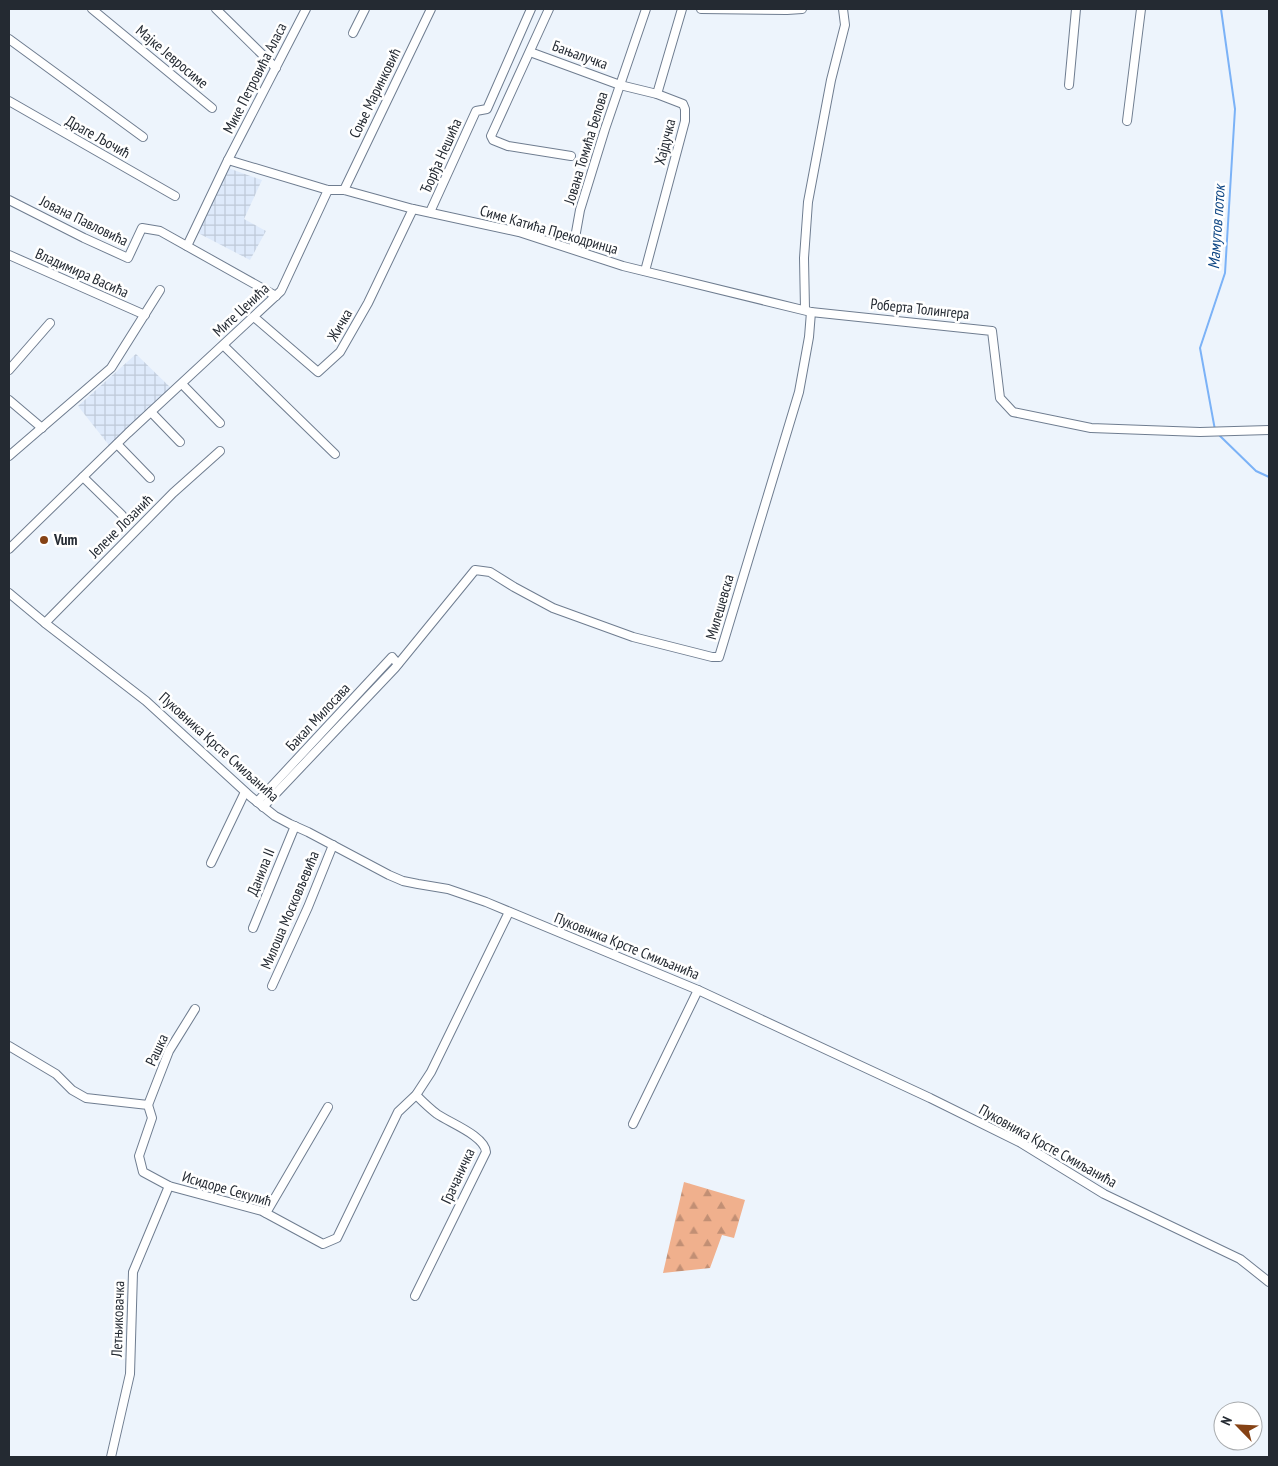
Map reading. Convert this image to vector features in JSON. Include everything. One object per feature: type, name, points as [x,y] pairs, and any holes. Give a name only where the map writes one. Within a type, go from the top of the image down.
[{"type":"street","name":"Мајке Јевросиме","points":[[92,9],[212,108]]},
{"type":"street","points":[[216,9],[276,68]]},
{"type":"street","name":"Мике Петровића Аласа","points":[[187,246],[228,160],[306,9]]},
{"type":"street","points":[[353,34],[365,9]]},
{"type":"street","name":"Соње Маринковић","points":[[344,190],[431,9]]},
{"type":"street","name":"Ђорђа Нешића","points":[[430,212],[476,111],[487,109],[531,9]]},
{"type":"street","points":[[549,9],[491,136],[493,140],[508,146],[571,156]]},
{"type":"street","name":"Јована Томића Белова","points":[[573,249],[580,210],[646,9]]},
{"type":"street","points":[[657,94],[682,9]]},
{"type":"street","points":[[702,9],[802,9]]},
{"type":"street","points":[[808,310],[804,258],[808,202],[831,80],[845,25],[843,9]]},
{"type":"street","points":[[1069,85],[1076,9]]},
{"type":"street","points":[[1127,121],[1141,9]]},
{"type":"street","points":[[9,39],[143,137]]},
{"type":"street","name":"Бањалучка","points":[[530,52],[620,85],[657,94]]},
{"type":"street","name":"Хајдучка","points":[[644,271],[686,114],[685,106],[657,94]]},
{"type":"street","name":"Драге Љочић","points":[[9,101],[175,196]]},
{"type":"street","name":"Симе Катића Прекодринца","points":[[228,160],[328,190],[344,190],[413,209],[519,232],[644,271],[808,310]]},
{"type":"street","name":"Мите Ценића","points":[[9,549],[117,444],[281,291],[328,190]]},
{"type":"street","name":"Јована Павловића","points":[[9,200],[128,258],[142,228],[160,232],[187,246]]},
{"type":"street","name":"Жичка","points":[[254,317],[318,372],[340,352],[368,303],[413,209]]},
{"type":"street","points":[[187,246],[276,296]]},
{"type":"street","name":"Владимира Васића","points":[[9,255],[145,315]]},
{"type":"street","points":[[9,456],[111,368],[160,290]]},
{"type":"street","name":"Роберта Толингера","points":[[808,310],[992,331],[1000,398],[1013,412],[1091,428],[1200,432],[1269,430]]},
{"type":"street","name":"Милешевска","points":[[475,570],[490,572],[553,608],[633,637],[712,657],[719,657],[799,392],[809,337],[808,310]]},
{"type":"street","points":[[9,370],[50,323]]},
{"type":"street","points":[[224,346],[335,454]]},
{"type":"street","points":[[182,384],[220,423]]},
{"type":"street","points":[[9,400],[42,428]]},
{"type":"street","points":[[151,412],[180,442]]},
{"type":"street","points":[[117,444],[150,478]]},
{"type":"street","name":"Јелене Лозанић","points":[[45,623],[167,500],[220,451]]},
{"type":"street","points":[[83,477],[122,515]]},
{"type":"street","name":"Бакал Милосава","points":[[260,805],[392,658],[398,664],[475,570]]},
{"type":"street","name":"Пуковника Крсте Смиљанића","points":[[9,593],[146,701],[260,805],[295,826],[403,881],[463,893],[698,990],[930,1098],[1021,1143],[1104,1194],[1240,1259],[1269,1282]]},
{"type":"street","points":[[211,863],[245,792]]},
{"type":"street","name":"Данила II","points":[[254,928],[295,826]]},
{"type":"street","name":"Милоша Московљевића","points":[[272,986],[333,846]]},
{"type":"street","name":"Исидоре Секулић","points":[[148,1105],[152,1118],[139,1156],[143,1172],[169,1186],[266,1213],[323,1244],[337,1238],[398,1112],[416,1095],[431,1072],[509,912]]},
{"type":"street","points":[[633,1124],[698,990]]},
{"type":"street","name":"Рашка","points":[[148,1105],[169,1051],[195,1009]]},
{"type":"street","points":[[9,1046],[56,1074],[72,1090],[86,1098],[148,1105]]},
{"type":"street","name":"Грачаничка","points":[[415,1296],[486,1152],[486,1146],[480,1139],[439,1115],[425,1105],[416,1095]]},
{"type":"street","points":[[266,1213],[328,1107]]},
{"type":"street","name":"Летњиковачка","points":[[111,1457],[130,1374],[133,1272],[169,1186]]},
{"type":"shaded area","points":[[228,168],[262,180],[244,219],[266,231],[250,260],[198,233]]},
{"type":"shaded area","points":[[136,354],[173,390],[112,449],[78,406]]},
{"type":"green space","points":[[684,1182],[745,1200],[734,1238],[722,1235],[710,1268],[663,1273]]},
{"type":"waterway","name":"Мамутов поток","points":[[1215,430],[1200,348],[1225,273],[1235,109],[1221,9]]},
{"type":"waterway","name":"Мамутов поток","points":[[1218,434],[1256,471],[1269,477]]},
{"type":"place","name":"Vum","points":[[44,540]]}]
